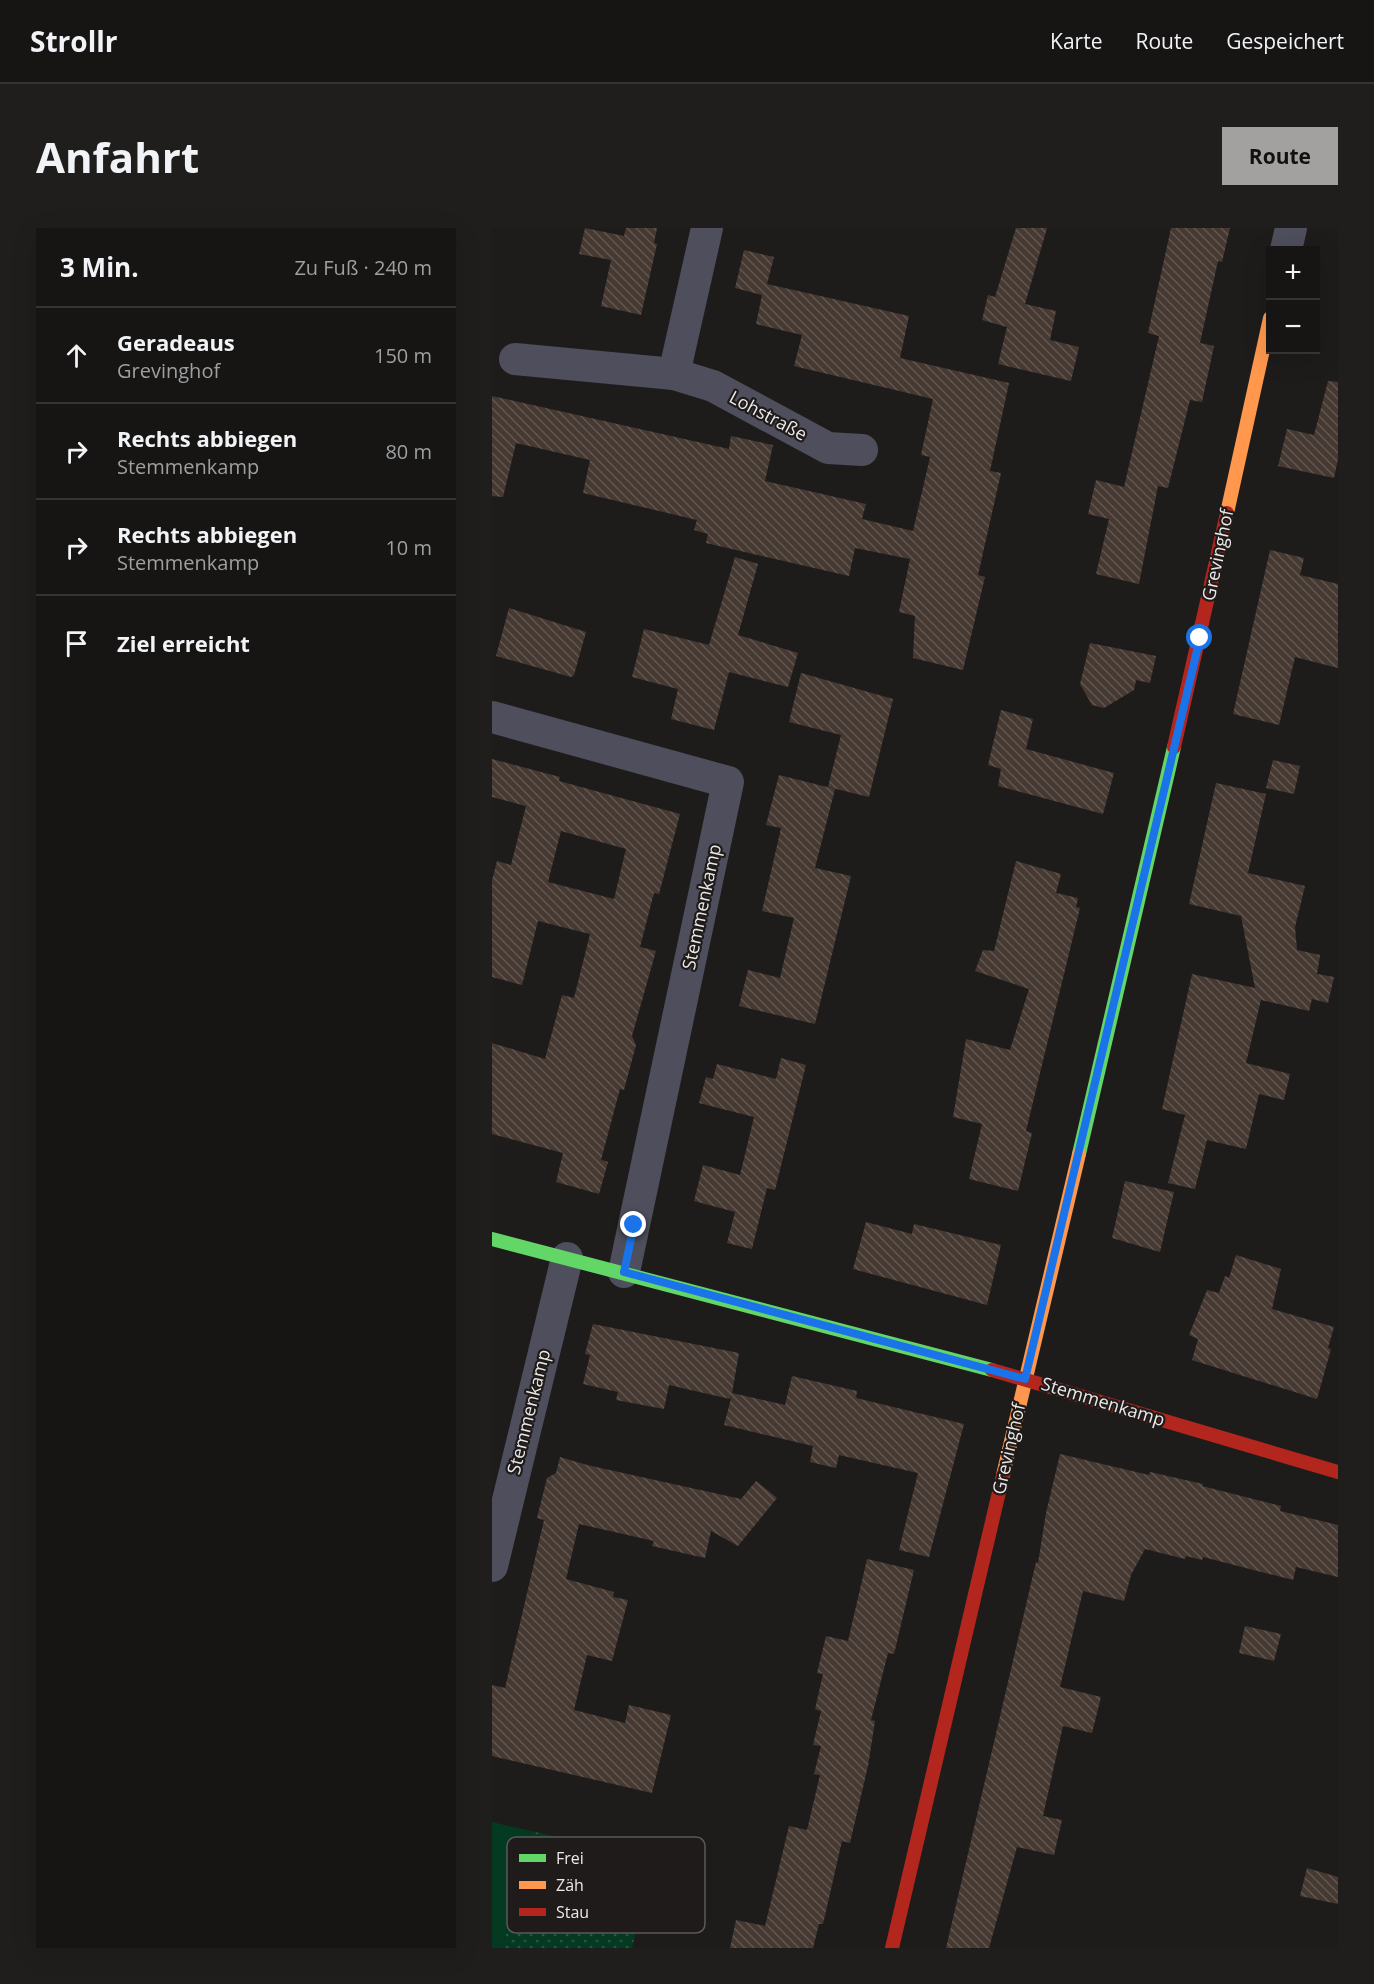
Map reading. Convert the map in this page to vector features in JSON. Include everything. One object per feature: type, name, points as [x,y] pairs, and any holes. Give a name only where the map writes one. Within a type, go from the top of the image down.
[{"type":"street","points":[[674,374],[707,228]]},
{"type":"street","points":[[1287,246],[1291,228]]},
{"type":"street","name":"Grevinghof","points":[[892,1948],[1200,638],[1266,336]]},
{"type":"street","name":"Lohstraße","points":[[515,359],[674,374],[713,386],[828,448],[862,450]]},
{"type":"street","name":"Stemmenkamp","points":[[492,717],[728,782],[624,1272]]},
{"type":"street","name":"Stemmenkamp","points":[[492,1239],[1025,1379],[1338,1472]]},
{"type":"street","name":"Stemmenkamp","points":[[492,1566],[567,1258]]},
{"type":"green space","points":[[492,1822],[531,1831],[530,1837],[507,1837],[507,1928],[502,1948],[492,1948]]},
{"type":"green space","points":[[531,1831],[557,1837],[530,1837]]},
{"type":"green space","points":[[507,1928],[507,1933],[636,1933],[632,1948],[502,1948]]},
{"type":"building","points":[[585,228],[624,236],[626,228],[657,228],[654,243],[657,244],[641,315],[601,306],[611,260],[579,254]]},
{"type":"building","points":[[1016,228],[1047,228],[1025,304],[1056,311],[1050,340],[1079,347],[1071,381],[998,364],[1007,327],[982,320],[988,295],[995,297]]},
{"type":"building","points":[[1171,228],[1230,228],[1222,262],[1218,261],[1200,343],[1214,346],[1202,402],[1190,400],[1168,488],[1158,486],[1139,584],[1096,574],[1109,519],[1088,514],[1096,480],[1124,487],[1159,336],[1148,333]]},
{"type":"building","points":[[744,250],[774,257],[767,284],[909,316],[900,358],[1009,383],[990,471],[1001,473],[978,575],[985,577],[963,670],[913,658],[915,616],[899,612],[910,559],[855,548],[849,576],[706,543],[708,534],[694,530],[697,520],[583,493],[590,460],[516,443],[503,497],[492,496],[492,396],[729,449],[731,436],[773,445],[765,481],[866,504],[862,519],[913,531],[930,457],[921,455],[933,399],[794,366],[802,335],[756,324],[762,295],[735,288]]},
{"type":"building","points":[[1328,381],[1338,382],[1338,459],[1334,478],[1278,466],[1287,429],[1314,435]]},
{"type":"building","points":[[1270,550],[1304,558],[1300,575],[1338,584],[1338,668],[1295,657],[1279,725],[1233,714]]},
{"type":"building","points":[[735,557],[758,564],[738,635],[798,653],[788,687],[729,672],[714,730],[671,719],[678,689],[632,677],[644,629],[709,645]]},
{"type":"building","points":[[509,608],[586,632],[574,675],[571,677],[496,656]]},
{"type":"building","points":[[1090,643],[1156,656],[1150,683],[1136,680],[1134,690],[1104,708],[1092,705],[1080,684]]},
{"type":"building","points":[[801,673],[893,699],[869,797],[828,787],[841,735],[789,722]]},
{"type":"building","points":[[1001,710],[1033,719],[1026,749],[1114,773],[1103,814],[998,786],[1001,769],[988,765]]},
{"type":"building","points":[[492,759],[560,777],[559,781],[680,814],[659,894],[654,893],[640,947],[656,951],[632,1036],[636,1045],[624,1090],[620,1089],[601,1160],[608,1162],[599,1194],[556,1182],[563,1153],[492,1134],[492,1043],[545,1059],[562,995],[574,998],[590,934],[538,921],[522,985],[492,977],[492,880],[497,861],[511,865],[526,806],[492,797]],"holes":[[[561,831],[626,849],[614,899],[548,882]]]},
{"type":"building","points":[[1273,760],[1300,766],[1294,794],[1266,788]]},
{"type":"building","points":[[779,775],[835,789],[815,868],[851,876],[815,1024],[739,1006],[748,970],[780,978],[794,918],[762,911],[781,828],[766,825]]},
{"type":"building","points":[[1216,783],[1266,794],[1248,873],[1305,886],[1295,927],[1297,950],[1320,955],[1317,974],[1334,977],[1328,1003],[1312,999],[1309,1011],[1261,1000],[1246,1063],[1290,1074],[1284,1100],[1259,1094],[1246,1149],[1207,1140],[1195,1189],[1168,1183],[1185,1115],[1162,1109],[1192,974],[1255,988],[1241,916],[1189,904]]},
{"type":"building","points":[[1016,861],[1061,874],[1056,893],[1078,898],[1076,907],[1080,908],[1026,1131],[1032,1133],[1018,1191],[969,1179],[982,1124],[953,1117],[966,1039],[1010,1050],[1029,989],[975,971],[983,950],[994,951]]},
{"type":"building","points":[[781,1058],[806,1065],[775,1190],[767,1188],[752,1249],[727,1243],[735,1212],[694,1201],[703,1165],[740,1175],[754,1117],[699,1103],[706,1077],[713,1079],[717,1064],[776,1079]]},
{"type":"building","points":[[1125,1181],[1174,1192],[1160,1252],[1112,1238]]},
{"type":"building","points":[[866,1222],[912,1234],[914,1224],[1001,1245],[987,1305],[853,1269]]},
{"type":"building","points":[[1236,1255],[1281,1269],[1272,1309],[1334,1327],[1328,1348],[1331,1349],[1317,1399],[1192,1360],[1198,1339],[1189,1335],[1207,1290],[1219,1293],[1225,1276],[1229,1278]]},
{"type":"building","points":[[593,1324],[739,1353],[732,1393],[785,1405],[792,1376],[857,1391],[856,1398],[964,1424],[929,1557],[899,1550],[918,1473],[839,1455],[836,1468],[810,1462],[813,1446],[724,1425],[732,1395],[730,1399],[669,1385],[664,1409],[616,1400],[618,1392],[583,1384],[590,1355],[585,1354]]},
{"type":"building","points":[[1060,1454],[1149,1475],[1150,1472],[1203,1484],[1202,1486],[1281,1506],[1280,1511],[1338,1525],[1338,1577],[1296,1567],[1293,1580],[1203,1557],[1202,1560],[1186,1556],[1185,1559],[1145,1549],[1131,1575],[1124,1601],[1083,1591],[1060,1687],[1101,1697],[1092,1733],[1063,1726],[1043,1816],[1062,1820],[1054,1855],[1017,1847],[989,1948],[946,1948],[1036,1562],[1038,1563],[1046,1513]]},
{"type":"building","points":[[560,1457],[741,1499],[756,1481],[777,1498],[738,1546],[711,1531],[705,1558],[652,1546],[654,1541],[579,1524],[566,1579],[614,1592],[613,1597],[628,1600],[612,1661],[587,1655],[574,1710],[625,1723],[629,1705],[671,1715],[652,1793],[492,1756],[492,1685],[505,1688],[544,1520],[537,1518],[547,1478],[556,1473]]},
{"type":"building","points":[[867,1559],[914,1570],[894,1654],[888,1653],[871,1720],[875,1721],[868,1766],[850,1843],[842,1841],[823,1924],[819,1924],[813,1948],[730,1948],[736,1920],[765,1926],[789,1826],[807,1830],[820,1775],[814,1774],[821,1746],[813,1745],[821,1711],[815,1709],[823,1674],[817,1673],[826,1636],[848,1641]]},
{"type":"building","points":[[1245,1626],[1281,1634],[1274,1661],[1239,1653]]},
{"type":"building","points":[[1307,1868],[1338,1877],[1338,1904],[1300,1896]]},
{"type":"traffic: fast","points":[[1079,1154],[1174,747]]},
{"type":"traffic: fast","points":[[492,1239],[992,1370]]},
{"type":"traffic: slow","points":[[1227,513],[1266,336]]},
{"type":"traffic: slow","points":[[1003,1475],[1079,1154]]},
{"type":"traffic: jam","points":[[1174,747],[1227,513]]},
{"type":"traffic: jam","points":[[992,1370],[1338,1472]]},
{"type":"traffic: jam","points":[[892,1948],[1003,1475]]},
{"type":"route","points":[[634,1225],[624,1272],[1025,1379],[1200,638]]}]
